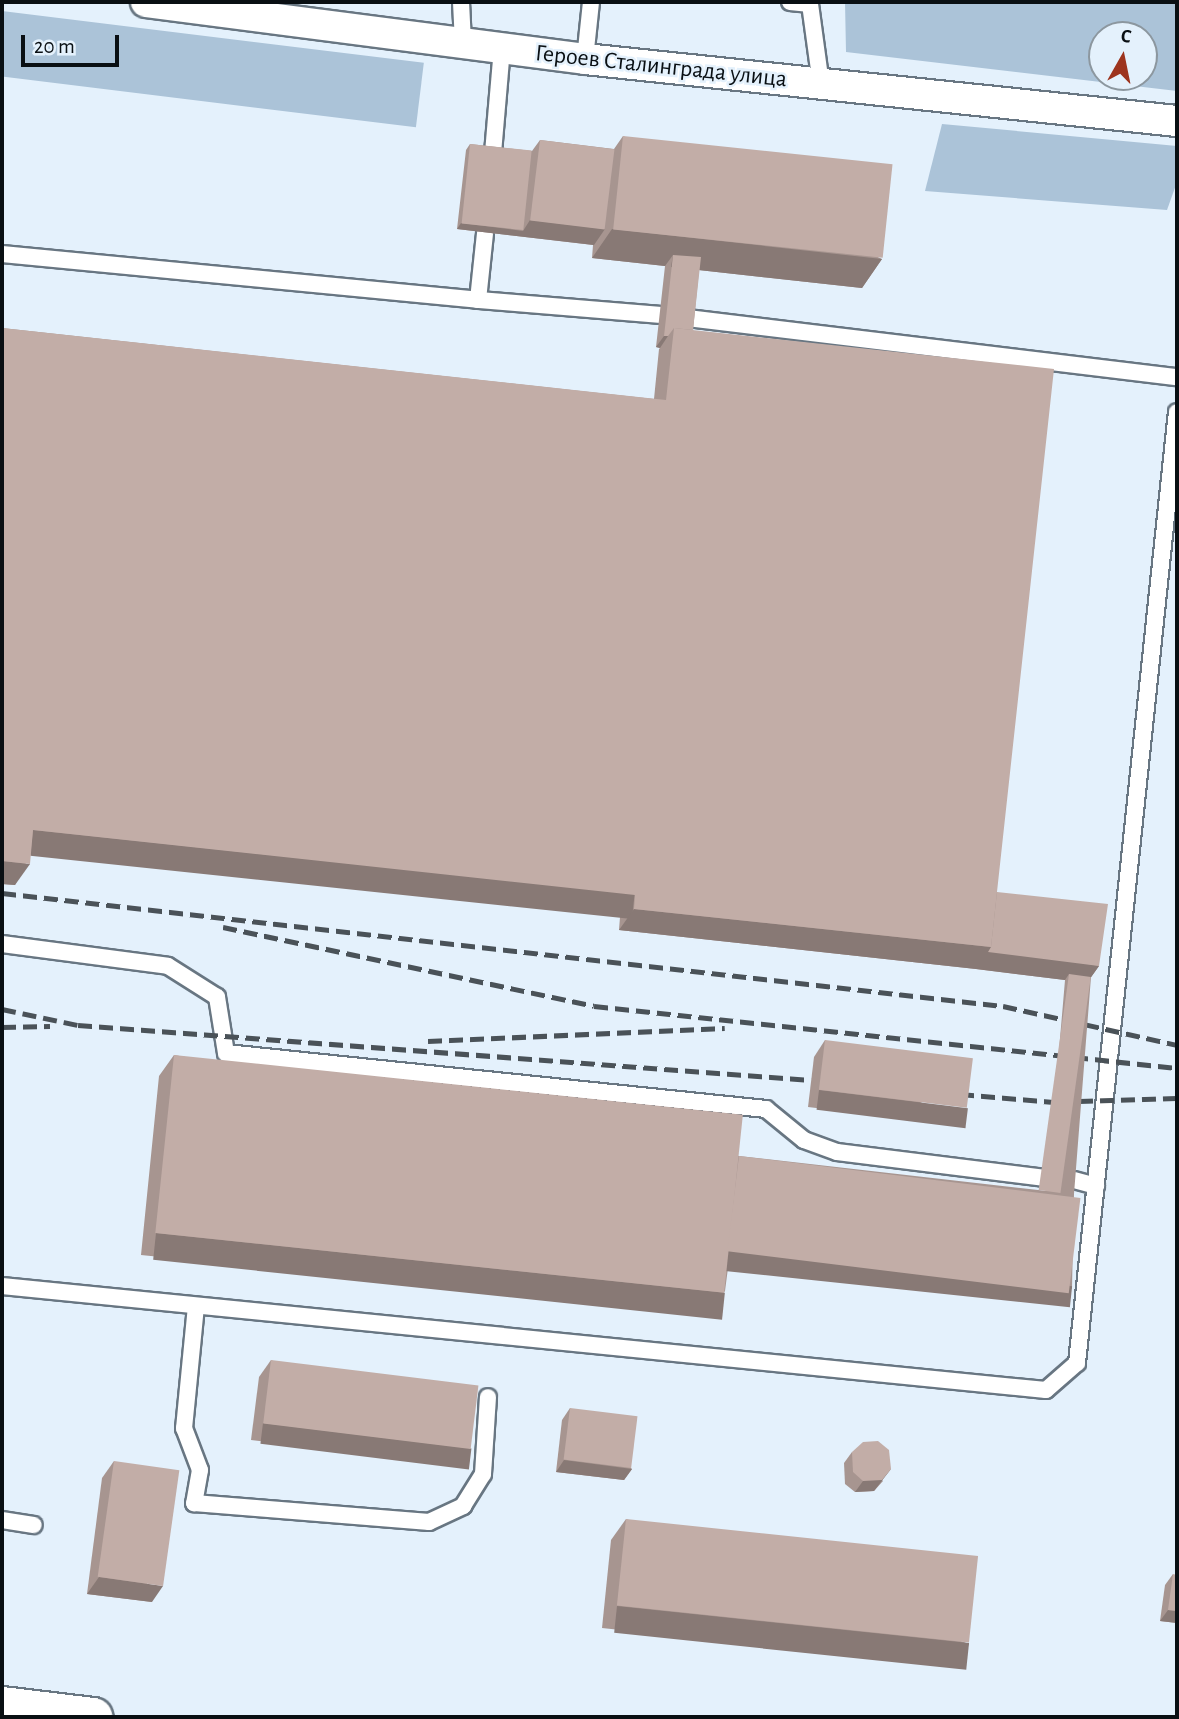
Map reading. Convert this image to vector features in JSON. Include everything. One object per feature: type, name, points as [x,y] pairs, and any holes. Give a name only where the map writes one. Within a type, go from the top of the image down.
[{"type":"street","name":"Героев Сталинграда улица","points":[[146,2],[585,59],[1177,121]]},
{"type":"street","points":[[2,1706],[93,1717]]},
{"type":"lane","points":[[461,2],[463,43]]},
{"type":"lane","points":[[585,59],[591,2]]},
{"type":"lane","points":[[790,2],[810,4],[821,84]]},
{"type":"lane","points":[[493,153],[502,49]]},
{"type":"lane","points":[[478,300],[485,233]]},
{"type":"lane","points":[[2,254],[659,315]]},
{"type":"lane","points":[[687,318],[1177,377]]},
{"type":"lane","points":[[2,1286],[1046,1390],[1077,1363],[1177,412]]},
{"type":"lane","points":[[2,944],[168,966],[217,998],[226,1053],[766,1109],[804,1140],[837,1152],[1047,1178]]},
{"type":"lane","points":[[1074,1180],[1096,1186]]},
{"type":"lane","points":[[196,1306],[184,1428],[200,1470],[194,1503],[429,1522],[463,1506],[482,1474],[488,1397]]},
{"type":"lane","points":[[2,1520],[34,1525]]},
{"type":"shaded area","points":[[845,2],[1177,2],[1177,91],[1158,89],[1158,21],[1088,21],[1088,81],[846,52]]},
{"type":"shaded area","points":[[2,11],[424,63],[416,127],[2,76]]},
{"type":"shaded area","points":[[942,124],[1177,146],[1177,182],[1167,210],[925,191]]},
{"type":"building","points":[[623,136],[893,164],[883,258],[613,229]]},
{"type":"building","points":[[540,140],[614,149],[605,230],[530,220]]},
{"type":"building","points":[[470,144],[532,150],[523,230],[462,224]]},
{"type":"building","points":[[673,255],[701,257],[693,330],[674,328],[668,336],[664,336]]},
{"type":"building","points":[[2,328],[666,400],[674,328],[1054,369],[991,947],[634,909],[635,895],[33,830],[30,864],[2,861]]},
{"type":"building","points":[[997,892],[1108,904],[1099,966],[988,952],[991,947]]},
{"type":"building","points":[[1069,974],[1091,977],[1060,1193],[1039,1190]]},
{"type":"building","points":[[825,1040],[973,1058],[967,1108],[819,1090]]},
{"type":"building","points":[[174,1055],[743,1115],[724,1293],[155,1233]]},
{"type":"building","points":[[739,1156],[1080,1198],[1069,1293],[727,1251]]},
{"type":"building","points":[[271,1360],[478,1385],[471,1449],[263,1424]]},
{"type":"building","points":[[570,1408],[637,1416],[631,1468],[564,1460]]},
{"type":"building","points":[[878,1441],[889,1450],[891,1469],[882,1480],[863,1481],[853,1472],[852,1452],[863,1442]]},
{"type":"building","points":[[114,1461],[179,1470],[163,1586],[98,1577]]},
{"type":"building","points":[[626,1519],[978,1556],[969,1643],[617,1606]]},
{"type":"building","points":[[1173,1574],[1177,1575],[1177,1611],[1168,1610]]},
{"type":"railway","points":[[2,893],[1003,1006],[1177,1045]]},
{"type":"railway","points":[[223,927],[594,1006],[1177,1068]]},
{"type":"railway","points":[[2,1009],[78,1025],[811,1080]]},
{"type":"railway","points":[[2,1027],[50,1026]]},
{"type":"railway","points":[[428,1041],[725,1028]]},
{"type":"railway","points":[[960,1094],[1054,1102]]},
{"type":"railway","points":[[1079,1101],[1177,1098]]}]
